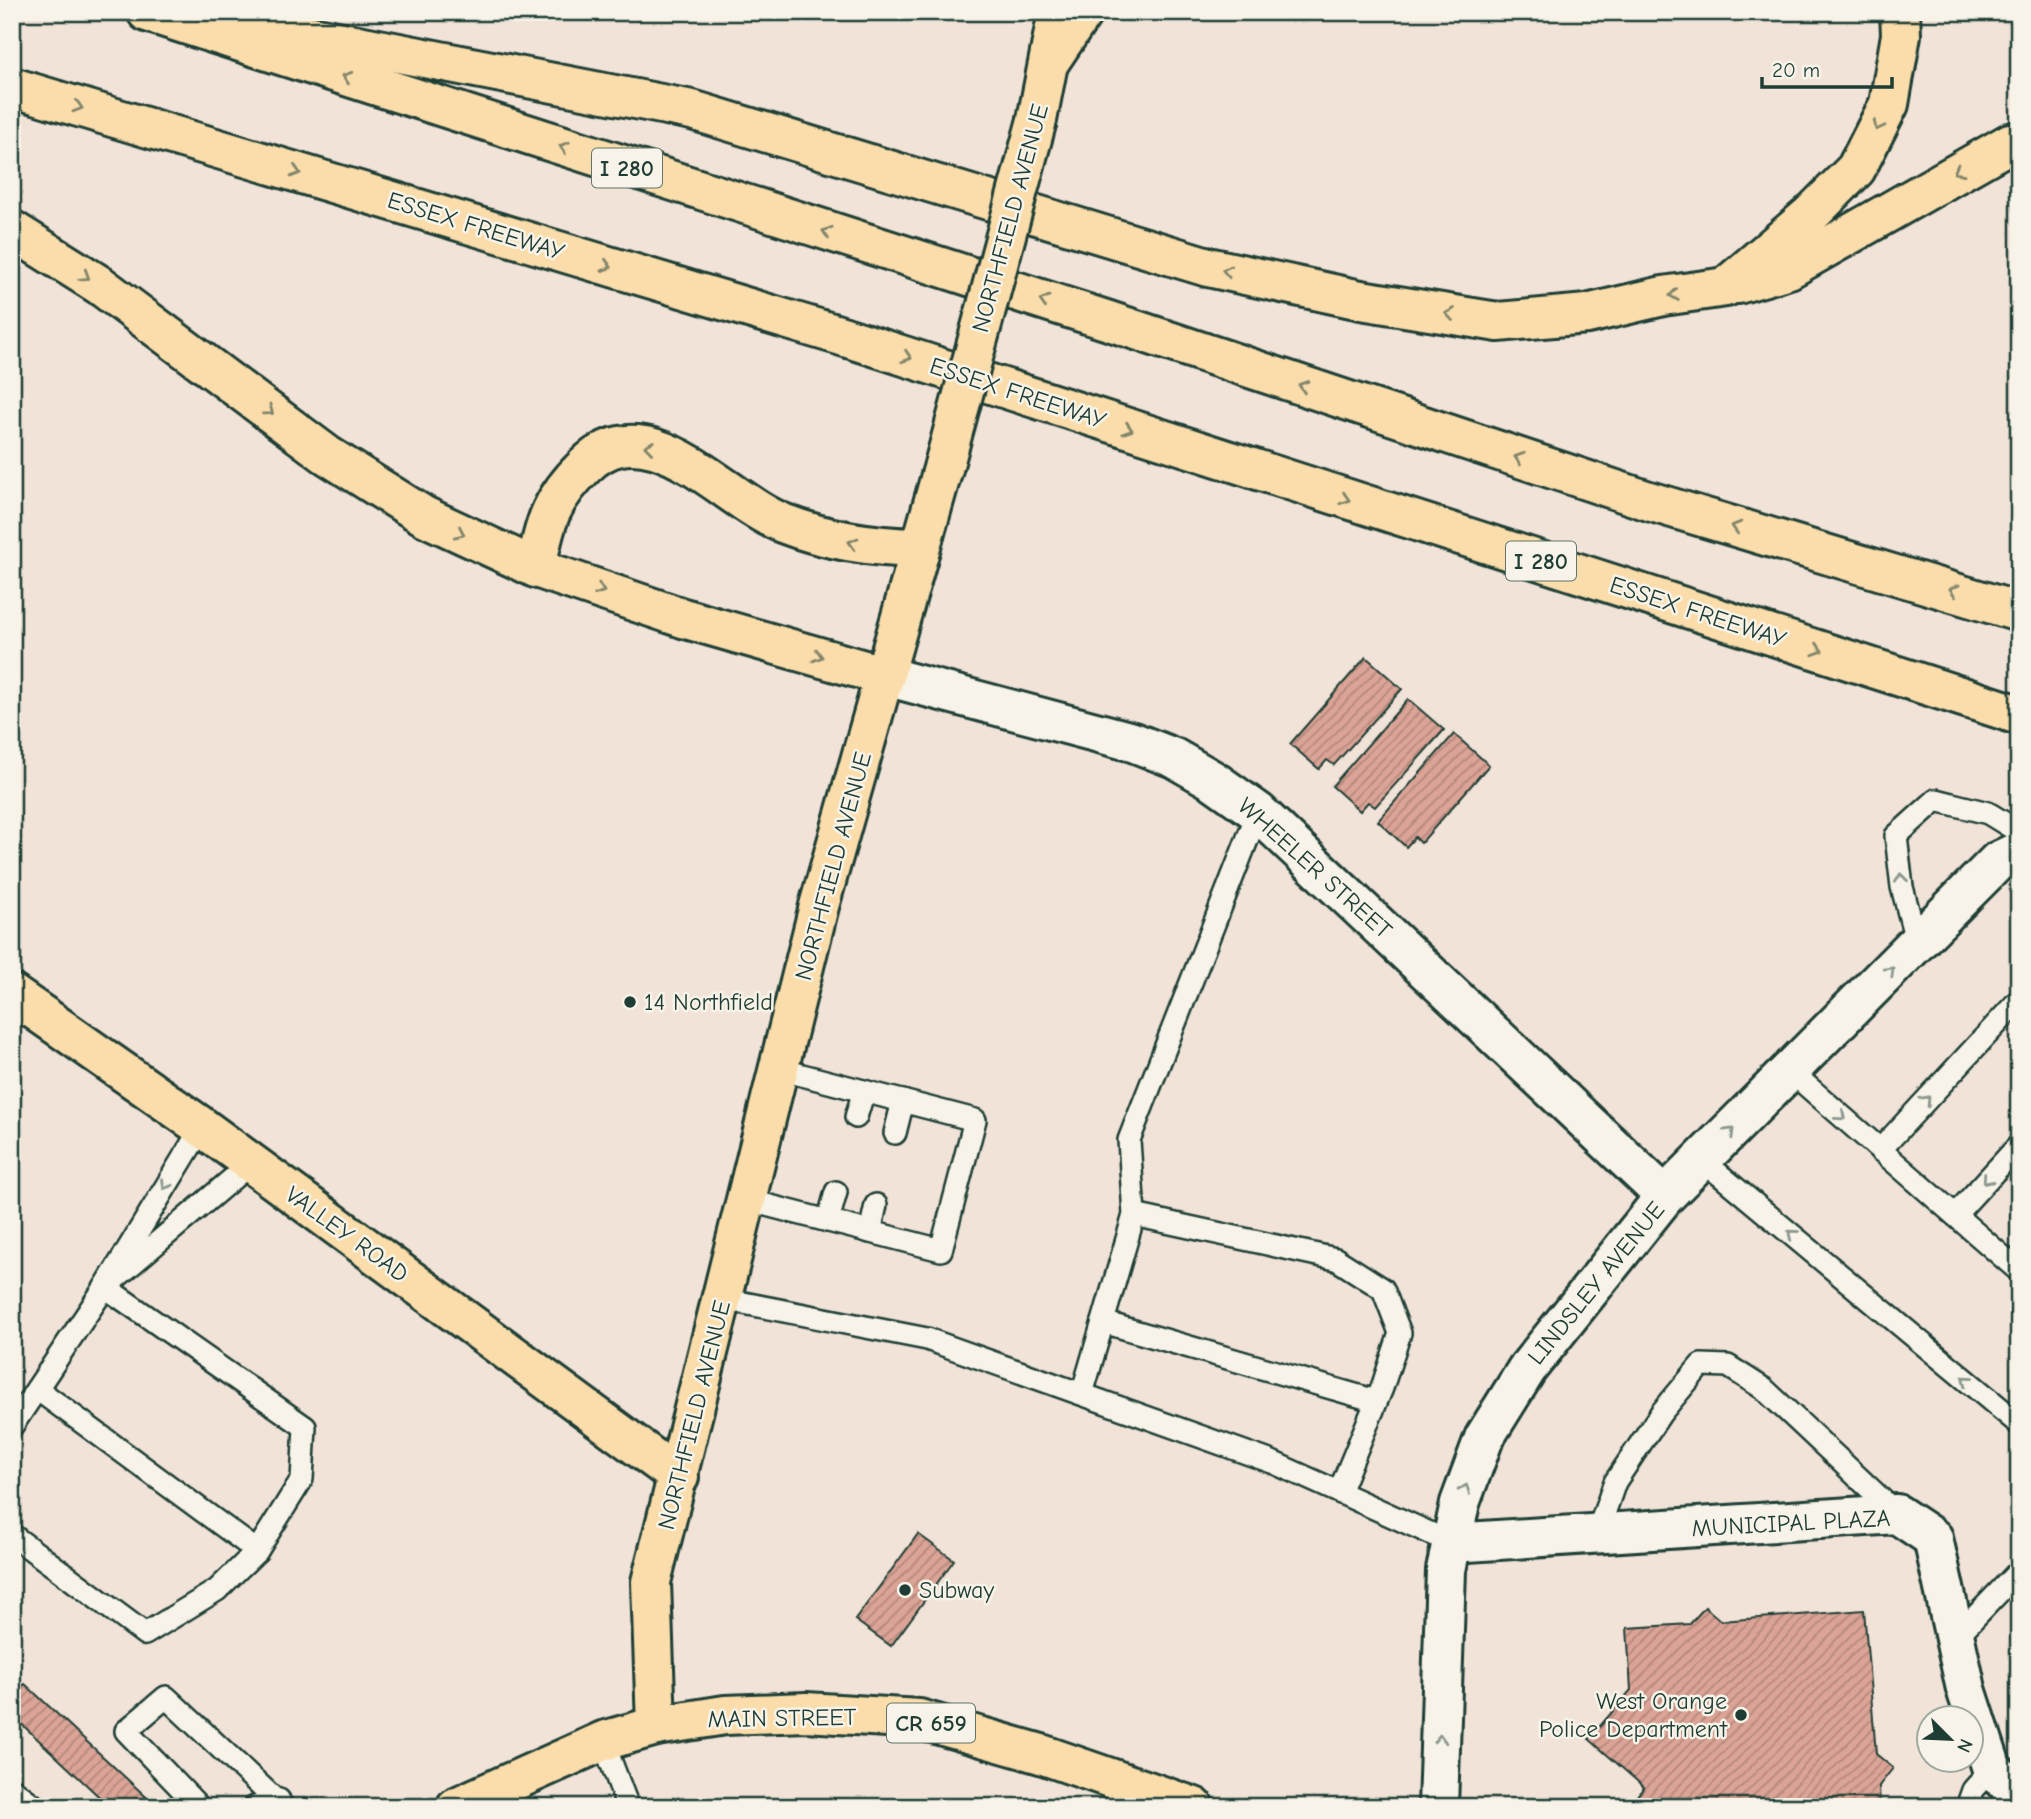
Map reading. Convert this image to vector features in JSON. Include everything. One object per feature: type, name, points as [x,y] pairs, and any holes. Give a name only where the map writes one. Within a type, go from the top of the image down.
[{"type":"main road","name":"I 280","points":[[146,12],[1109,321],[1649,501],[2019,612]]},
{"type":"main road","points":[[187,12],[692,110],[1208,267],[1361,300],[1498,322],[1587,314],[1663,296],[1726,287],[1789,269],[1910,198],[2010,143],[2019,141]]},
{"type":"main road","name":"NORTHFIELD AVENUE","points":[[656,1726],[651,1582],[819,906],[944,465],[1037,120],[1058,12]]},
{"type":"main road","points":[[1050,61],[1083,12]]},
{"type":"main road","points":[[1726,287],[1811,215],[1856,169],[1889,104],[1901,35],[1900,12]]},
{"type":"main road","name":"ESSEX FREEWAY","points":[[12,87],[842,336],[2019,715]]},
{"type":"main road","points":[[12,230],[101,286],[327,455],[424,516],[536,568],[683,618],[885,676]]},
{"type":"main road","points":[[536,568],[550,507],[572,478],[598,452],[627,444],[660,448],[783,524],[871,547],[920,548]]},
{"type":"main road","name":"VALLEY ROAD","points":[[12,994],[202,1127],[679,1477]]},
{"type":"main road","name":"MAIN STREET","points":[[456,1807],[603,1741],[656,1726],[725,1715],[806,1712],[919,1719],[1041,1754],[1194,1807]]},
{"type":"street","name":"WHEELER STREET","points":[[885,676],[1133,742],[1184,764],[1258,812],[1665,1196]]},
{"type":"street","name":"LINDSLEY AVENUE","points":[[1438,1807],[1446,1570],[1465,1490],[1484,1438],[1527,1370],[1665,1196],[1998,861],[2019,851]]},
{"type":"street","name":"MUNICIPAL PLAZA","points":[[1452,1543],[1897,1514],[1933,1538],[1966,1689],[2009,1777]]},
{"type":"lane","points":[[1917,944],[1902,887],[1896,836],[1936,800],[1988,813],[2019,832]]},
{"type":"lane","points":[[1082,1394],[1134,1215],[1129,1140],[1258,812]]},
{"type":"lane","points":[[1880,1150],[2019,1000]]},
{"type":"lane","points":[[747,1200],[941,1250],[975,1121],[779,1069]]},
{"type":"lane","points":[[1790,1072],[2019,1271]]},
{"type":"lane","points":[[856,1117],[864,1091]]},
{"type":"lane","points":[[895,1133],[903,1101]]},
{"type":"lane","points":[[12,1426],[105,1287],[202,1127]]},
{"type":"lane","points":[[1955,1215],[2019,1145]]},
{"type":"lane","points":[[1702,1160],[2019,1424]]},
{"type":"lane","points":[[105,1287],[251,1163]]},
{"type":"lane","points":[[828,1221],[836,1192]]},
{"type":"lane","points":[[870,1232],[876,1205]]},
{"type":"lane","points":[[1134,1215],[1336,1259],[1383,1289],[1400,1333],[1377,1401],[1339,1492]]},
{"type":"lane","points":[[12,1535],[145,1634],[217,1590],[257,1551],[302,1479],[305,1427],[105,1287]]},
{"type":"lane","points":[[723,1298],[927,1339],[1272,1462],[1452,1543]]},
{"type":"lane","points":[[1103,1322],[1377,1401]]},
{"type":"lane","points":[[1597,1534],[1615,1482],[1661,1413],[1701,1365],[1728,1366],[1764,1389],[1897,1514]]},
{"type":"lane","points":[[37,1389],[257,1551]]},
{"type":"lane","points":[[1955,1638],[2019,1571]]},
{"type":"lane","points":[[199,1807],[126,1731],[166,1697],[281,1803]]},
{"type":"lane","points":[[603,1741],[628,1807]]},
{"type":"lane","points":[[1967,1807],[1972,1790],[2009,1777]]},
{"type":"lane","points":[[12,1789],[36,1807]]},
{"type":"lane","points":[[255,1807],[281,1803]]},
{"type":"building","points":[[1366,657],[1402,689],[1334,765],[1327,760],[1319,769],[1290,744]]},
{"type":"building","points":[[1408,699],[1444,730],[1375,807],[1368,802],[1360,811],[1332,786]]},
{"type":"building","points":[[1454,734],[1489,765],[1421,843],[1415,837],[1406,847],[1378,821]]},
{"type":"building","name":"Subway","points":[[918,1534],[954,1560],[891,1646],[855,1620]]},
{"type":"building","name":"West Orange Police Department","points":[[1705,1607],[1721,1621],[1864,1610],[1876,1754],[1893,1768],[1879,1786],[1880,1807],[1628,1807],[1644,1787],[1589,1739],[1631,1690],[1627,1628],[1690,1624]]},
{"type":"building","points":[[25,1684],[157,1807],[110,1807],[12,1715],[12,1692]]},
{"type":"place","name":"14 Northfield","points":[[630,1002]]},
{"type":"place","name":"Subway","points":[[905,1590]]},
{"type":"place","name":"West Orange Police Department","points":[[1741,1715]]}]
